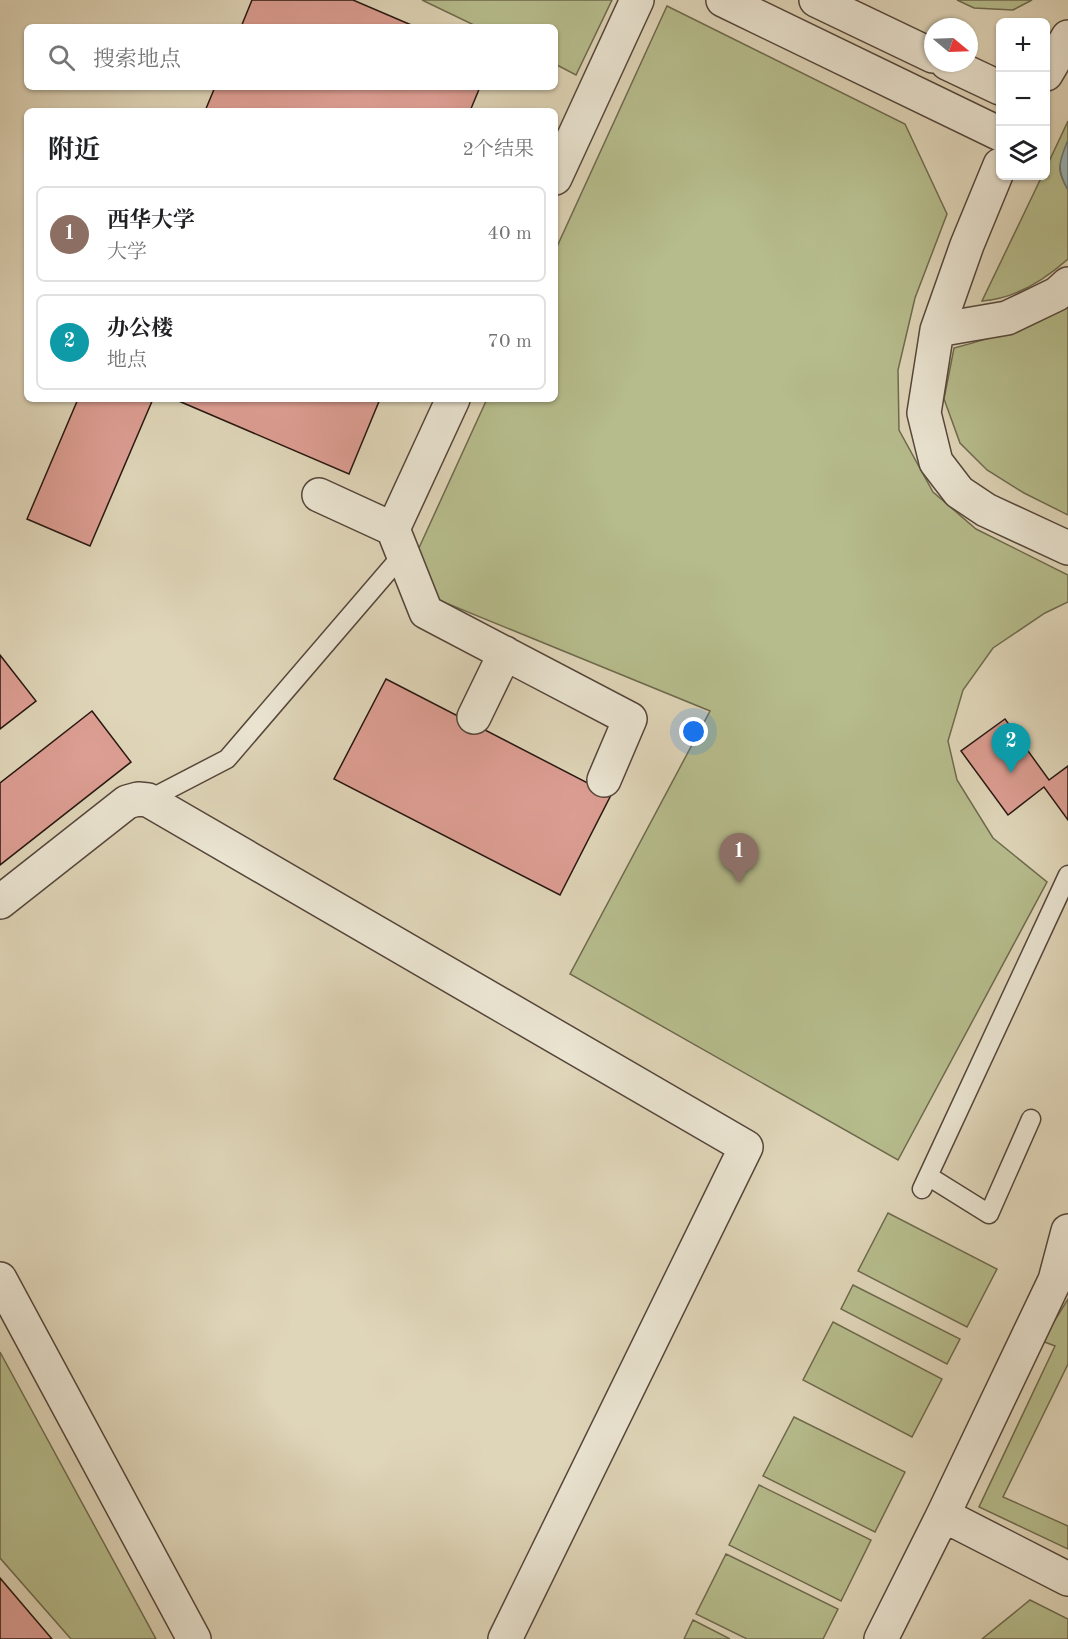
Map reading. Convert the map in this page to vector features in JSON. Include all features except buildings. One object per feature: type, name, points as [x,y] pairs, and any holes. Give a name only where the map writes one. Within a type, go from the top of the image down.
[{"type":"street","points":[[558,171],[637,0]]},
{"type":"street","points":[[723,0],[996,132]]},
{"type":"street","points":[[816,0],[924,52]]},
{"type":"street","points":[[1047,72],[1068,38]]},
{"type":"street","points":[[966,72],[996,86]]},
{"type":"street","points":[[996,175],[967,245],[937,330],[924,413],[936,462],[959,492],[986,510],[1068,548]]},
{"type":"street","points":[[937,330],[1007,318],[1057,294],[1068,284]]},
{"type":"street","points":[[398,542],[452,402]]},
{"type":"street","points":[[319,495],[398,542],[426,612],[630,719],[604,780]]},
{"type":"street","points":[[474,717],[505,653]]},
{"type":"street","points":[[0,902],[127,802],[138,799],[148,800],[746,1147],[505,1639]]},
{"type":"street","points":[[881,1639],[1062,1283],[1068,1231]]},
{"type":"street","points":[[0,1280],[194,1639]]},
{"type":"street","points":[[943,1515],[1068,1579]]},
{"type":"lane","points":[[148,800],[227,759],[398,542]]},
{"type":"lane","points":[[1031,1119],[989,1214],[925,1183],[1068,875]]},
{"type":"green space","points":[[422,0],[612,0],[576,75],[558,66],[558,24],[472,24]]},
{"type":"green space","points":[[957,0],[1032,0],[1013,10],[974,8]]},
{"type":"green space","points":[[667,6],[905,124],[947,214],[915,298],[898,370],[899,430],[933,492],[976,529],[1068,575],[1068,602],[1045,613],[993,648],[963,690],[948,741],[957,780],[993,838],[1047,882],[898,1160],[570,974],[710,711],[436,599],[418,550],[486,402],[558,402],[558,244]]},
{"type":"green space","points":[[1068,121],[1068,141],[1060,169],[1068,190],[1068,259],[1049,275],[1028,288],[1006,297],[982,301],[1040,180],[1050,180],[1050,159]]},
{"type":"green space","points":[[1068,300],[1068,515],[1024,493],[987,470],[960,443],[944,399],[954,348],[1028,324]]},
{"type":"green space","points":[[888,1213],[997,1269],[967,1327],[858,1271]]},
{"type":"green space","points":[[853,1285],[960,1339],[947,1364],[841,1309]]},
{"type":"green space","points":[[1068,1299],[1068,1364],[1003,1497],[1068,1526],[1068,1549],[979,1507],[1055,1346],[1042,1341]]},
{"type":"green space","points":[[833,1322],[942,1379],[912,1437],[803,1380]]},
{"type":"green space","points":[[0,1352],[156,1639],[71,1639],[0,1558]]},
{"type":"green space","points":[[794,1417],[905,1472],[875,1532],[763,1476]]},
{"type":"green space","points":[[759,1485],[871,1540],[841,1601],[729,1545]]},
{"type":"green space","points":[[726,1554],[838,1609],[823,1639],[747,1639],[696,1614]]},
{"type":"green space","points":[[1030,1600],[1068,1619],[1068,1639],[982,1639]]},
{"type":"green space","points":[[693,1620],[730,1639],[684,1639]]},
{"type":"water","points":[[1068,140],[1068,190],[1060,165]]},
{"type":"place","name":"办公楼","points":[[1011,773]]},
{"type":"place","name":"西华大学","points":[[739,883]]}]
